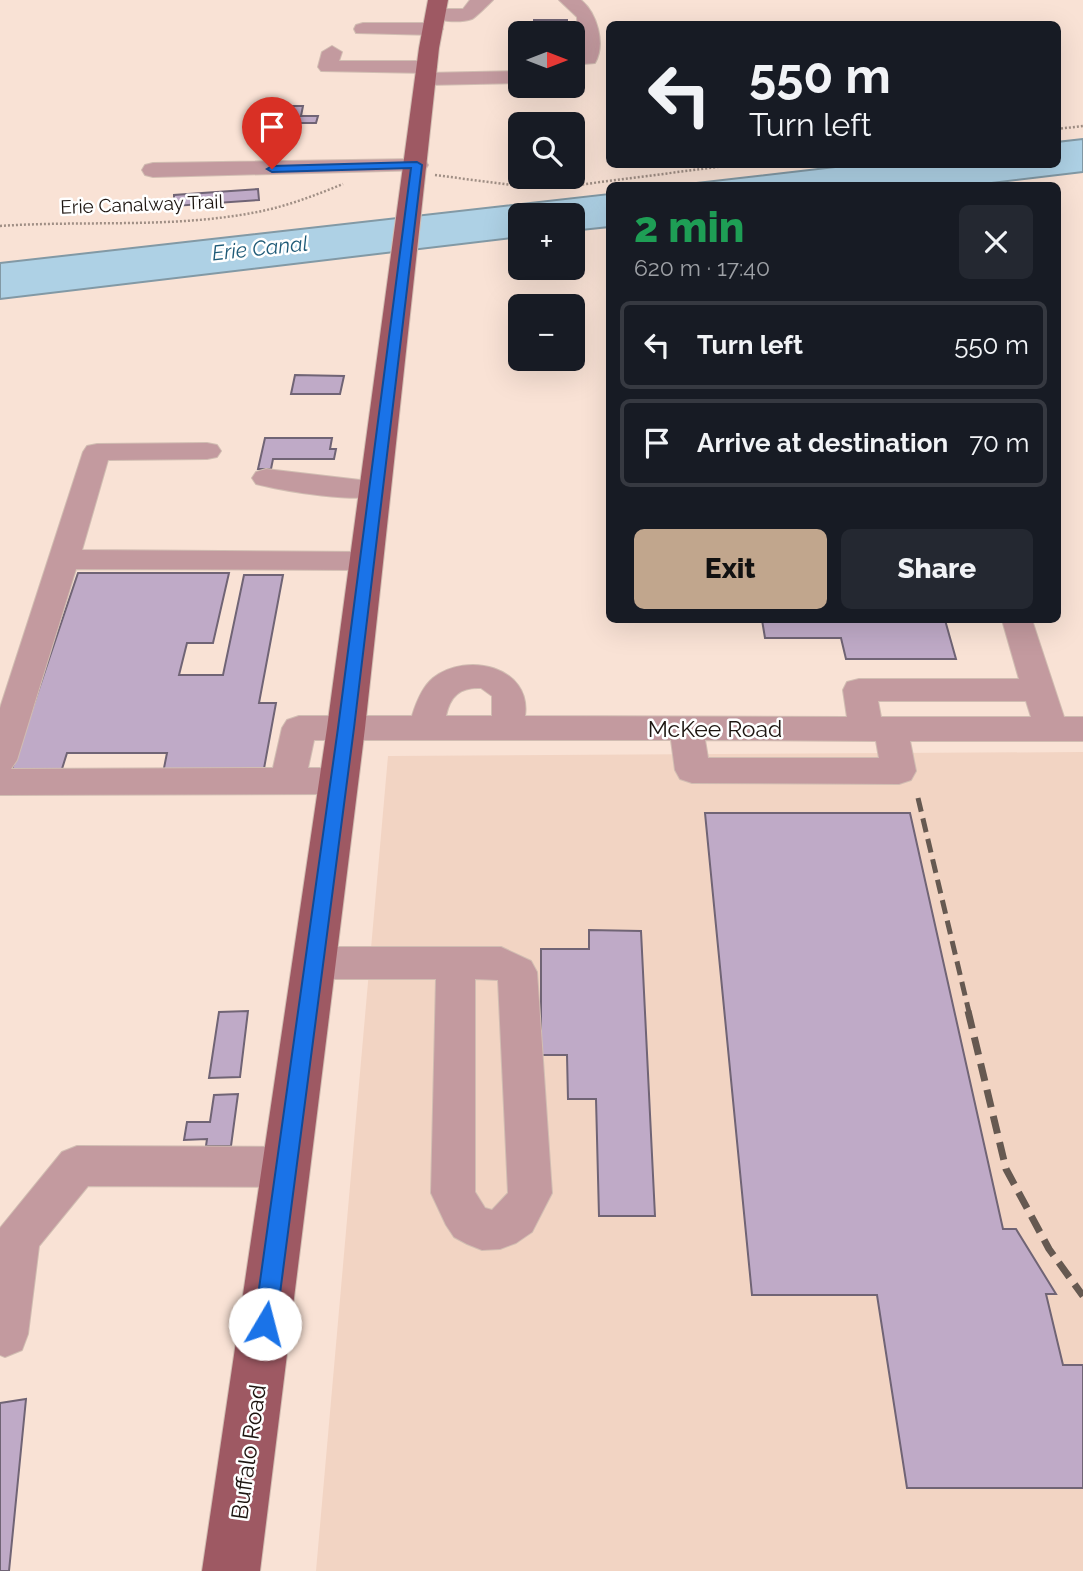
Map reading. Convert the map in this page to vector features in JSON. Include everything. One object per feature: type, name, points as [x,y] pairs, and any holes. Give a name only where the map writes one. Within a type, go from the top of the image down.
[{"type":"main road","name":"Buffalo Road","points":[[231,1571],[346,728],[436,14]]},
{"type":"street","points":[[363,29],[436,14],[468,14],[478,2],[484,0]]},
{"type":"street","points":[[568,0],[577,4],[586,14],[592,65]]},
{"type":"street","points":[[588,33],[606,33]]},
{"type":"street","points":[[332,52],[328,67],[400,58],[427,69],[508,76]]},
{"type":"street","points":[[427,69],[508,61]]},
{"type":"street","points":[[153,170],[416,169]]},
{"type":"street","points":[[0,760],[97,452],[207,451]]},
{"type":"street","points":[[266,478],[350,489],[376,489]]},
{"type":"street","points":[[64,559],[367,561]]},
{"type":"street","points":[[1018,623],[1039,690],[1067,729]]},
{"type":"street","points":[[427,728],[431,705],[440,690],[453,680],[476,677],[500,684],[508,693],[510,708],[506,728]]},
{"type":"street","points":[[687,728],[692,770],[899,771],[859,690],[1039,690]]},
{"type":"street","name":"McKee Road","points":[[288,781],[299,728],[1067,729]]},
{"type":"street","points":[[0,782],[339,781]]},
{"type":"street","points":[[314,964],[456,963],[501,963],[517,972],[520,981],[530,1193],[519,1216],[501,1229],[489,1230],[473,1226],[462,1212],[453,1193],[456,963]]},
{"type":"street","points":[[5,1334],[18,1237],[77,1166],[286,1167]]},
{"type":"path","points":[[1061,129],[1083,126]]},
{"type":"path","points":[[416,169],[519,186],[569,186],[709,168]]},
{"type":"path","name":"Erie Canalway Trail","points":[[0,226],[154,222],[254,212],[311,200],[343,184]]},
{"type":"shaded area","points":[[1083,752],[1083,1571],[316,1571],[388,756]]},
{"type":"water","points":[[1083,139],[1083,172],[1000,182],[705,182],[826,168],[1061,168],[1061,142]]},
{"type":"water","points":[[606,194],[606,227],[585,230],[585,203],[530,203]]},
{"type":"water","name":"Erie Canal","points":[[508,205],[508,238],[0,299],[0,263]]},
{"type":"building","points":[[534,20],[567,20],[567,21]]},
{"type":"building","points":[[274,106],[303,106],[301,116],[318,116],[316,123],[269,123]]},
{"type":"building","points":[[258,189],[259,200],[174,206],[174,195]]},
{"type":"building","points":[[295,375],[344,376],[340,394],[291,394]]},
{"type":"building","points":[[265,438],[332,438],[330,449],[336,449],[334,459],[273,459],[271,469],[258,469]]},
{"type":"building","points":[[78,573],[229,573],[213,643],[187,643],[179,675],[223,675],[244,575],[283,575],[259,703],[276,703],[263,774],[163,773],[167,753],[67,753],[61,772],[11,772]]},
{"type":"building","points":[[762,623],[946,623],[956,659],[846,659],[841,638],[765,638]]},
{"type":"building","points":[[705,813],[910,813],[1003,1229],[1016,1229],[1056,1294],[1046,1294],[1063,1365],[1083,1365],[1083,1488],[907,1488],[877,1295],[752,1295]]},
{"type":"building","points":[[589,930],[641,931],[655,1216],[599,1216],[596,1099],[568,1099],[567,1055],[541,1055],[541,949],[589,949]]},
{"type":"building","points":[[248,1011],[240,1077],[209,1078],[219,1012]]},
{"type":"building","points":[[238,1094],[231,1146],[206,1146],[207,1139],[184,1140],[187,1122],[210,1122],[214,1095]]},
{"type":"building","points":[[26,1399],[9,1571],[0,1571],[0,1403]]},
{"type":"railway","points":[[918,798],[969,1012]]},
{"type":"railway","points":[[968,1011],[1006,1169],[1049,1249],[1083,1296]]},
{"type":"route","points":[[265,1324],[346,728],[417,165],[272,169]]}]
